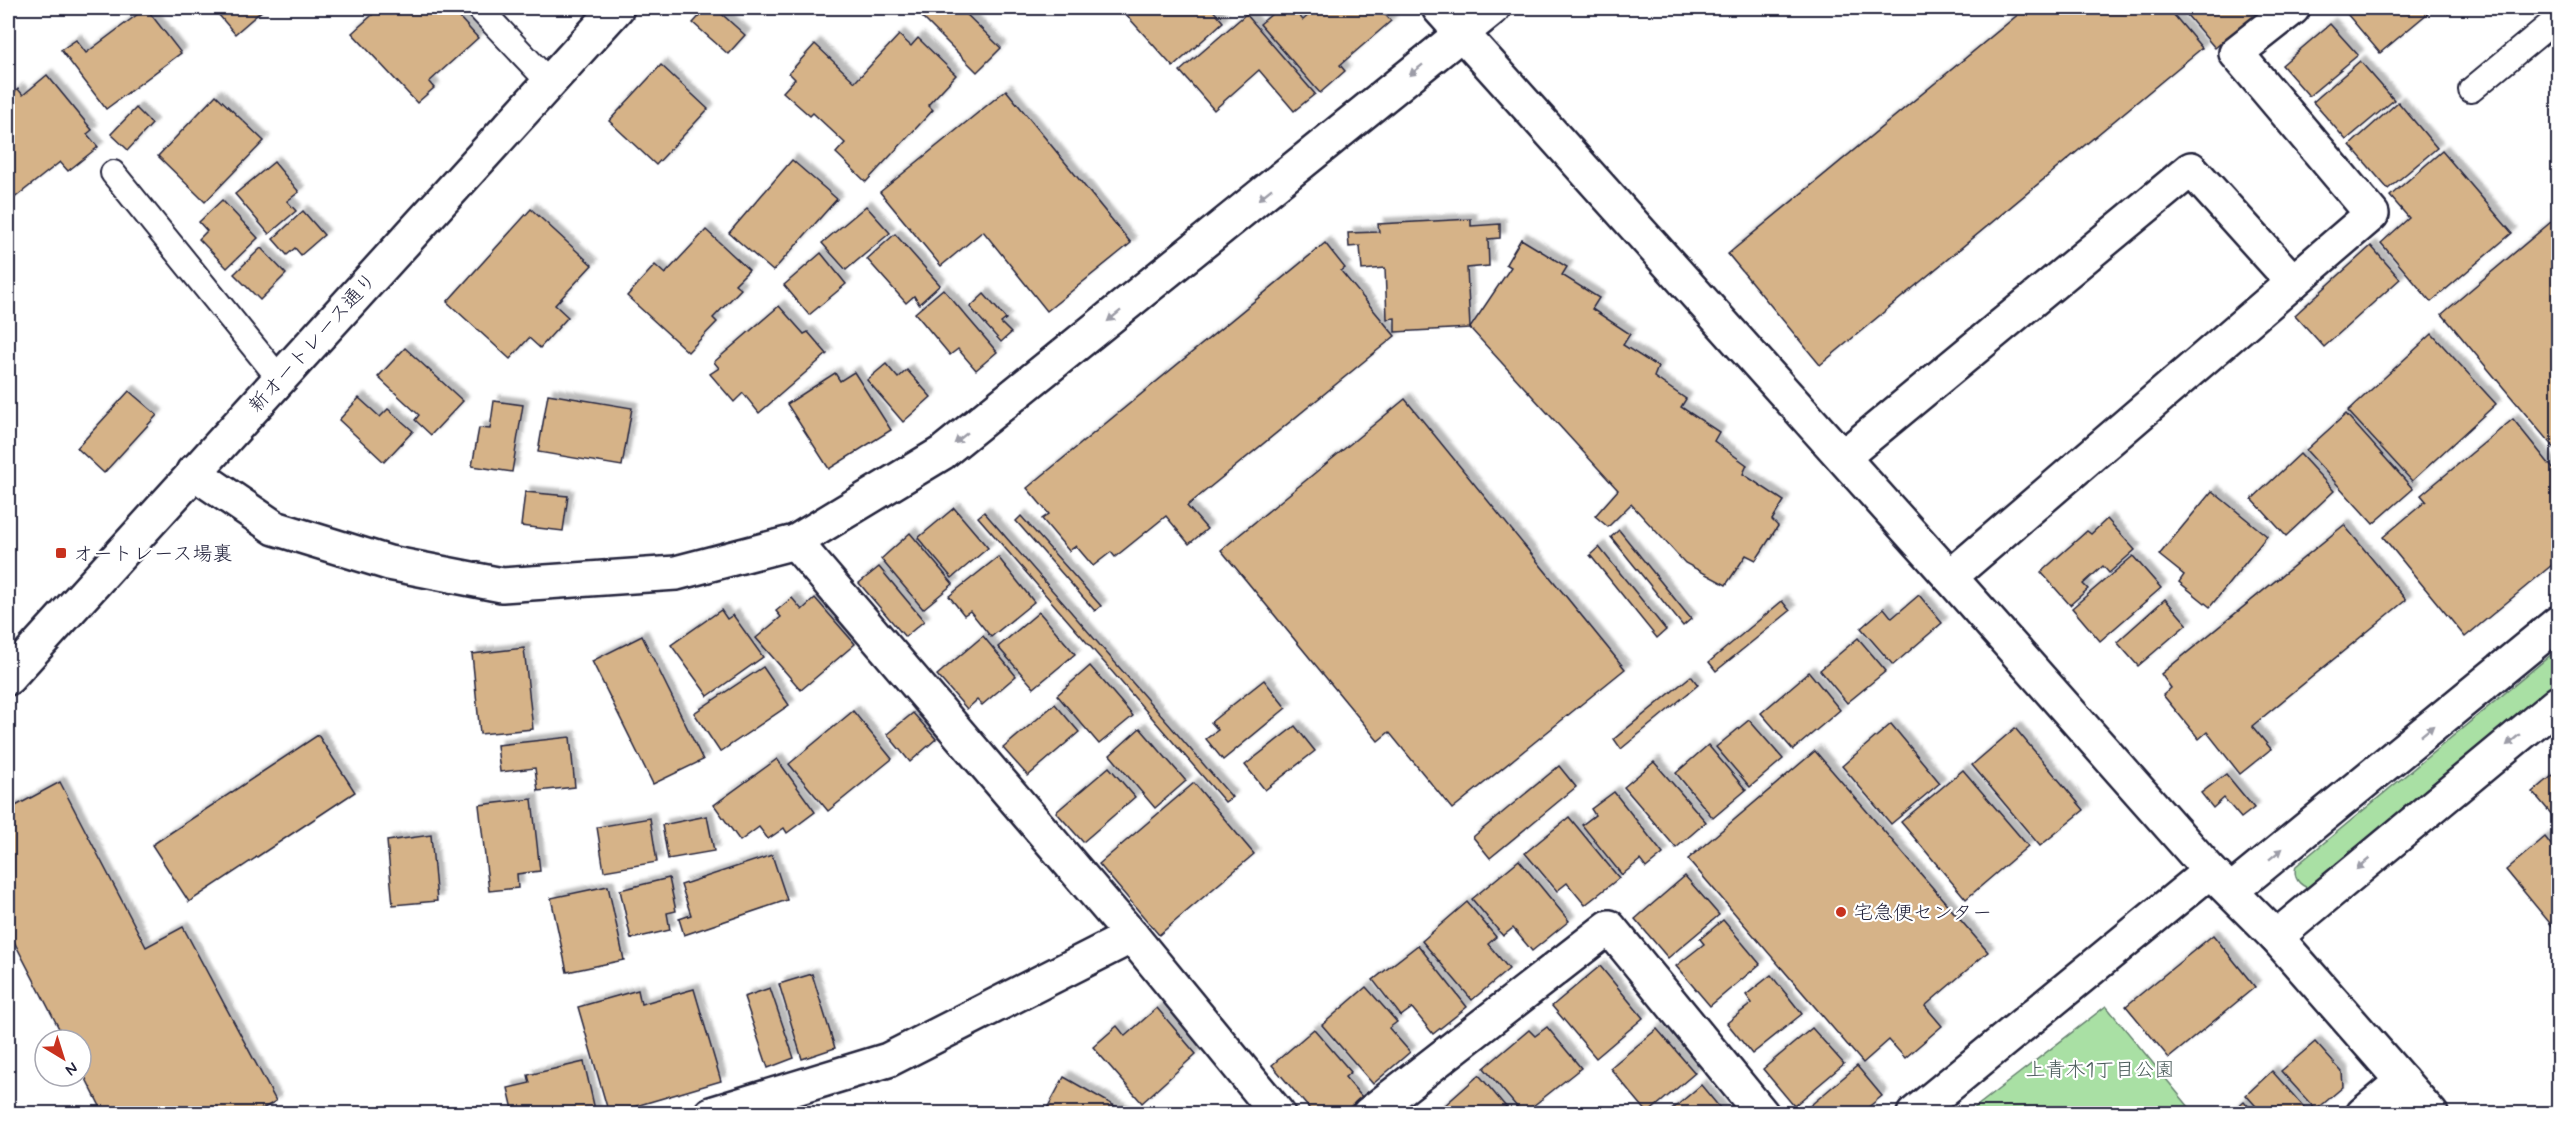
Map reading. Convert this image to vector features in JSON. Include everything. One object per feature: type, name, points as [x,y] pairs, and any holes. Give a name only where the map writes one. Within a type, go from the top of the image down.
[{"type":"street","name":"新オートレース通り","points":[[8,678],[617,8]]},
{"type":"street","points":[[1439,8],[2220,881],[2276,937],[2431,1113]]},
{"type":"street","points":[[193,472],[275,528],[389,563],[502,585],[676,573],[795,542],[942,453],[1493,8]]},
{"type":"street","points":[[1950,577],[2372,214],[2236,53],[2292,8]]},
{"type":"street","points":[[1843,458],[2191,169],[2293,282]]},
{"type":"street","points":[[795,542],[1132,936],[1278,1113]]},
{"type":"street","points":[[1914,1113],[2559,623]]},
{"type":"street","points":[[2276,937],[2559,703]]},
{"type":"street","points":[[1369,1113],[1609,927],[1762,1113]]},
{"type":"street","points":[[711,1113],[888,1060],[1132,936]]},
{"type":"street","points":[[2363,1113],[2402,1081]]},
{"type":"lane","points":[[479,8],[549,82]]},
{"type":"lane","points":[[2471,90],[2559,18]]},
{"type":"lane","points":[[113,173],[279,378]]},
{"type":"green space","points":[[2558,649],[2558,689],[2316,890],[2307,888],[2297,880],[2296,866]]},
{"type":"green space","name":"上青木1丁目公園","points":[[2106,1006],[2194,1113],[1968,1113]]},
{"type":"building","points":[[146,8],[181,53],[106,109],[61,50],[76,40],[86,53]]},
{"type":"building","points":[[213,8],[265,8],[235,34]]},
{"type":"building","points":[[380,8],[451,8],[478,38],[429,82],[434,88],[417,103],[352,33]]},
{"type":"building","points":[[707,8],[715,8],[745,35],[728,54],[693,23]]},
{"type":"building","points":[[913,8],[960,8],[1001,48],[977,72]]},
{"type":"building","points":[[1120,8],[1211,8],[1223,22],[1173,67]]},
{"type":"building","points":[[1279,8],[1292,8],[1303,20],[1317,8],[1379,8],[1391,21],[1340,65],[1345,71],[1320,93],[1260,24]]},
{"type":"building","points":[[2026,8],[2168,8],[2202,48],[1820,365],[1728,254]]},
{"type":"building","points":[[2181,8],[2264,8],[2215,48]]},
{"type":"building","points":[[2342,8],[2434,8],[2380,53]]},
{"type":"building","points":[[1246,14],[1315,94],[1294,111],[1259,70],[1214,110],[1180,71]]},
{"type":"building","points":[[2330,24],[2358,55],[2309,96],[2282,65]]},
{"type":"building","points":[[899,35],[911,46],[918,38],[956,75],[928,105],[933,110],[866,182],[836,153],[845,143],[813,113],[810,116],[783,92],[795,79],[789,73],[815,44],[855,82]]},
{"type":"building","points":[[2360,61],[2394,100],[2346,140],[2313,102]]},
{"type":"building","points":[[661,65],[708,109],[656,165],[609,121]]},
{"type":"building","points":[[47,75],[92,130],[87,134],[98,147],[68,171],[60,162],[8,203],[8,98],[18,89],[23,95]]},
{"type":"building","points":[[1006,90],[1131,243],[1047,311],[983,231],[941,266],[880,192]]},
{"type":"building","points":[[216,95],[264,141],[205,202],[158,156]]},
{"type":"building","points":[[2398,102],[2437,148],[2388,189],[2350,145]]},
{"type":"building","points":[[136,108],[152,124],[128,150],[111,134]]},
{"type":"building","points":[[2442,151],[2512,233],[2431,302],[2381,243],[2409,218],[2390,196]]},
{"type":"building","points":[[792,160],[837,199],[773,271],[729,233]]},
{"type":"building","points":[[274,162],[299,192],[287,201],[296,211],[269,234],[235,194]]},
{"type":"building","points":[[222,200],[258,238],[227,268],[199,239],[207,231],[199,222]]},
{"type":"building","points":[[866,206],[890,233],[846,270],[822,243]]},
{"type":"building","points":[[531,209],[592,265],[555,305],[568,317],[540,348],[529,338],[510,359],[447,302]]},
{"type":"building","points":[[303,211],[324,235],[301,255],[295,248],[287,255],[273,239]]},
{"type":"building","points":[[2558,216],[2558,453],[2442,314]]},
{"type":"building","points":[[1471,219],[1471,226],[1500,224],[1500,238],[1488,239],[1489,266],[1467,268],[1470,328],[1395,332],[1395,318],[1387,319],[1385,268],[1362,270],[1360,246],[1349,247],[1348,233],[1379,232],[1378,224]]},
{"type":"building","points":[[706,230],[749,270],[735,284],[741,289],[713,318],[717,322],[688,352],[627,296],[655,265],[665,274]]},
{"type":"building","points":[[895,234],[940,285],[919,304],[914,296],[906,303],[867,259]]},
{"type":"building","points":[[1521,239],[1567,267],[1562,275],[1599,298],[1592,309],[1630,334],[1623,345],[1658,367],[1654,377],[1686,399],[1681,407],[1719,432],[1714,441],[1747,465],[1743,474],[1784,501],[1772,520],[1778,526],[1756,560],[1746,555],[1726,585],[1685,563],[1631,504],[1608,527],[1595,516],[1618,490],[1470,328],[1511,267],[1506,264]]},
{"type":"building","points":[[1325,243],[1345,268],[1341,271],[1395,336],[1187,506],[1207,529],[1189,544],[1166,516],[1115,557],[1111,552],[1093,566],[1076,546],[1069,551],[1042,519],[1049,514],[1027,488]]},
{"type":"building","points":[[2371,246],[2400,279],[2324,347],[2295,315]]},
{"type":"building","points":[[261,248],[286,274],[260,300],[234,274]]},
{"type":"building","points":[[821,253],[846,284],[809,315],[784,285]]},
{"type":"building","points":[[943,289],[997,352],[976,370],[958,349],[950,355],[915,313]]},
{"type":"building","points":[[984,294],[1006,319],[1001,323],[1011,333],[1001,342],[970,307]]},
{"type":"building","points":[[779,306],[804,334],[808,332],[827,354],[759,413],[743,393],[734,402],[710,374],[719,368],[714,362]]},
{"type":"building","points":[[2432,334],[2496,404],[2412,481],[2348,411]]},
{"type":"building","points":[[405,348],[463,401],[431,435],[415,420],[419,415],[378,377]]},
{"type":"building","points":[[886,364],[898,378],[907,370],[931,397],[903,422],[867,380]]},
{"type":"building","points":[[854,372],[891,430],[829,469],[787,404],[835,373],[840,381]]},
{"type":"building","points":[[129,391],[157,415],[104,473],[77,448]]},
{"type":"building","points":[[548,394],[632,408],[622,466],[538,452]]},
{"type":"building","points":[[359,398],[380,417],[388,409],[413,431],[384,462],[339,420]]},
{"type":"building","points":[[1405,399],[1625,669],[1452,809],[1389,732],[1378,741],[1221,550]]},
{"type":"building","points":[[494,401],[523,405],[512,472],[472,466],[479,428],[490,429]]},
{"type":"building","points":[[2346,414],[2413,489],[2373,524],[2306,450]]},
{"type":"building","points":[[2513,419],[2558,475],[2558,509],[2551,516],[2558,525],[2558,560],[2465,637],[2383,537],[2426,501],[2421,495]]},
{"type":"building","points":[[2300,454],[2334,491],[2286,536],[2252,499]]},
{"type":"building","points":[[2212,491],[2267,536],[2210,607],[2179,582],[2184,575],[2159,555]]},
{"type":"building","points":[[525,492],[568,496],[563,531],[521,526]]},
{"type":"building","points":[[954,508],[988,548],[952,578],[918,538]]},
{"type":"building","points":[[984,512],[1232,797],[1225,802],[978,517]]},
{"type":"building","points":[[1021,516],[1101,606],[1095,611],[1016,521]]},
{"type":"building","points":[[2107,519],[2135,550],[2109,573],[2103,566],[2083,584],[2088,589],[2070,605],[2041,572],[2087,531],[2091,534]]},
{"type":"building","points":[[2344,525],[2406,600],[2252,726],[2271,749],[2240,774],[2207,732],[2199,739],[2163,695],[2171,688],[2161,674]]},
{"type":"building","points":[[1619,530],[1691,619],[1683,626],[1611,537]]},
{"type":"building","points":[[910,533],[953,584],[923,609],[881,559]]},
{"type":"building","points":[[1599,547],[1666,630],[1657,638],[1590,555]]},
{"type":"building","points":[[2133,556],[2161,588],[2100,641],[2072,608]]},
{"type":"building","points":[[998,557],[1034,602],[991,637],[970,611],[964,615],[949,596]]},
{"type":"building","points":[[879,567],[924,621],[905,637],[859,583]]},
{"type":"building","points":[[1919,595],[1942,623],[1893,665],[1861,628],[1884,608],[1892,618]]},
{"type":"building","points":[[792,598],[802,610],[815,598],[855,644],[801,690],[756,638],[781,617],[776,611]]},
{"type":"building","points":[[2165,599],[2187,624],[2138,666],[2117,642]]},
{"type":"building","points":[[1782,601],[1790,611],[1716,671],[1709,662]]},
{"type":"building","points":[[721,610],[727,619],[733,615],[763,657],[708,696],[671,645]]},
{"type":"building","points":[[1039,612],[1075,654],[1034,688],[998,647]]},
{"type":"building","points":[[642,636],[703,760],[653,784],[592,661]]},
{"type":"building","points":[[983,636],[1016,676],[982,705],[977,700],[967,709],[937,675]]},
{"type":"building","points":[[1858,638],[1886,671],[1847,703],[1820,670]]},
{"type":"building","points":[[524,648],[533,729],[480,734],[472,654]]},
{"type":"building","points":[[1090,666],[1133,716],[1099,744],[1057,695]]},
{"type":"building","points":[[763,667],[789,705],[720,752],[694,713]]},
{"type":"building","points":[[1809,672],[1840,710],[1793,750],[1761,713]]},
{"type":"building","points":[[1691,676],[1698,685],[1621,749],[1614,739]]},
{"type":"building","points":[[1264,680],[1286,708],[1223,760],[1206,739],[1218,730],[1211,722]]},
{"type":"building","points":[[1055,704],[1079,732],[1028,776],[1003,748]]},
{"type":"building","points":[[853,711],[892,759],[828,811],[789,764]]},
{"type":"building","points":[[913,713],[936,739],[910,762],[887,734]]},
{"type":"building","points":[[1749,720],[1783,759],[1750,787],[1716,747]]},
{"type":"building","points":[[1891,724],[1940,783],[1891,824],[1842,766]]},
{"type":"building","points":[[1295,726],[1315,751],[1265,790],[1245,765]]},
{"type":"building","points":[[1140,728],[1186,781],[1155,808],[1110,755]]},
{"type":"building","points":[[2015,728],[2084,810],[2040,846],[1972,765]]},
{"type":"building","points":[[318,735],[355,792],[189,902],[152,845]]},
{"type":"building","points":[[570,737],[575,787],[538,791],[535,768],[500,772],[497,745]]},
{"type":"building","points":[[1708,745],[1746,790],[1713,818],[1676,773]]},
{"type":"building","points":[[1815,751],[1988,952],[1925,1006],[1942,1026],[1905,1058],[1889,1040],[1863,1063],[1688,859]]},
{"type":"building","points":[[777,759],[815,812],[787,833],[784,828],[768,839],[759,827],[740,841],[714,805]]},
{"type":"building","points":[[1654,762],[1706,822],[1676,848],[1624,787]]},
{"type":"building","points":[[1559,766],[1576,787],[1490,858],[1473,837]]},
{"type":"building","points":[[1109,767],[1135,797],[1083,842],[1056,812]]},
{"type":"building","points":[[1963,770],[2028,846],[1966,899],[1901,822]]},
{"type":"building","points":[[2558,771],[2558,822],[2533,792]]},
{"type":"building","points":[[2226,774],[2254,808],[2241,818],[2224,798],[2213,808],[2201,793]]},
{"type":"building","points":[[60,782],[146,947],[183,927],[276,1101],[254,1114],[104,1114],[91,1088],[93,1088],[93,1028],[59,1028],[8,930],[8,810]]},
{"type":"building","points":[[1194,783],[1254,854],[1159,935],[1099,864]]},
{"type":"building","points":[[1614,792],[1663,854],[1646,868],[1640,860],[1622,875],[1582,825],[1595,815],[1591,809]]},
{"type":"building","points":[[532,799],[540,871],[517,874],[518,888],[489,891],[479,805]]},
{"type":"building","points":[[707,816],[714,851],[668,859],[662,825]]},
{"type":"building","points":[[1569,817],[1619,878],[1585,905],[1567,883],[1557,891],[1525,853]]},
{"type":"building","points":[[650,818],[657,862],[604,871],[597,827]]},
{"type":"building","points":[[431,835],[437,901],[393,905],[387,841]]},
{"type":"building","points":[[2545,837],[2558,854],[2558,933],[2506,870]]},
{"type":"building","points":[[772,855],[787,900],[684,935],[679,919],[691,915],[681,885]]},
{"type":"building","points":[[1519,860],[1569,921],[1532,951],[1513,928],[1503,936],[1472,899]]},
{"type":"building","points":[[1685,876],[1719,915],[1668,958],[1635,919]]},
{"type":"building","points":[[669,878],[676,911],[667,913],[670,930],[631,939],[620,890]]},
{"type":"building","points":[[608,886],[624,960],[567,972],[551,898]]},
{"type":"building","points":[[1467,902],[1496,937],[1488,944],[1509,969],[1472,1000],[1422,941]]},
{"type":"building","points":[[1723,920],[1760,964],[1710,1006],[1676,966],[1704,944],[1700,939]]},
{"type":"building","points":[[2213,935],[2255,987],[2169,1058],[2126,1006]]},
{"type":"building","points":[[1418,945],[1467,1007],[1433,1034],[1412,1008],[1401,1016],[1373,980]]},
{"type":"building","points":[[1600,966],[1643,1018],[1596,1058],[1552,1006]]},
{"type":"building","points":[[812,974],[835,1048],[802,1059],[779,984]]},
{"type":"building","points":[[1771,975],[1802,1014],[1752,1054],[1727,1023],[1752,1003],[1746,995]]},
{"type":"building","points":[[1366,987],[1397,1022],[1389,1028],[1410,1052],[1373,1084],[1322,1025]]},
{"type":"building","points":[[770,988],[794,1058],[768,1068],[744,997]]},
{"type":"building","points":[[694,989],[721,1081],[609,1114],[578,1007],[638,990],[641,1004]]},
{"type":"building","points":[[1157,1008],[1196,1054],[1142,1103],[1093,1047],[1117,1026],[1125,1036]]},
{"type":"building","points":[[1547,1027],[1581,1068],[1523,1114],[1484,1068],[1529,1030],[1535,1036]]},
{"type":"building","points":[[1812,1028],[1844,1064],[1794,1106],[1763,1069]]},
{"type":"building","points":[[1314,1029],[1351,1072],[1345,1077],[1362,1097],[1341,1114],[1333,1114],[1328,1108],[1322,1114],[1314,1114],[1272,1065]]},
{"type":"building","points":[[1657,1029],[1695,1073],[1648,1113],[1610,1068]]},
{"type":"building","points":[[2315,1042],[2342,1072],[2343,1087],[2316,1110],[2281,1071]]},
{"type":"building","points":[[584,1062],[596,1114],[514,1114],[508,1088],[530,1083],[528,1075]]},
{"type":"building","points":[[1857,1066],[1882,1096],[1866,1109],[1870,1114],[1808,1114],[1805,1110]]},
{"type":"building","points":[[2272,1071],[2310,1114],[2263,1114],[2246,1095]]},
{"type":"building","points":[[1479,1075],[1512,1114],[1435,1114]]},
{"type":"building","points":[[1064,1077],[1129,1114],[1044,1114]]},
{"type":"building","points":[[1701,1085],[1725,1114],[1667,1114]]},
{"type":"building","points":[[2244,1101],[2255,1114],[2229,1114]]},
{"type":"place","name":"オートレース場裏","points":[[61,553]]},
{"type":"place","name":"宅急便センター","points":[[1841,912]]}]
